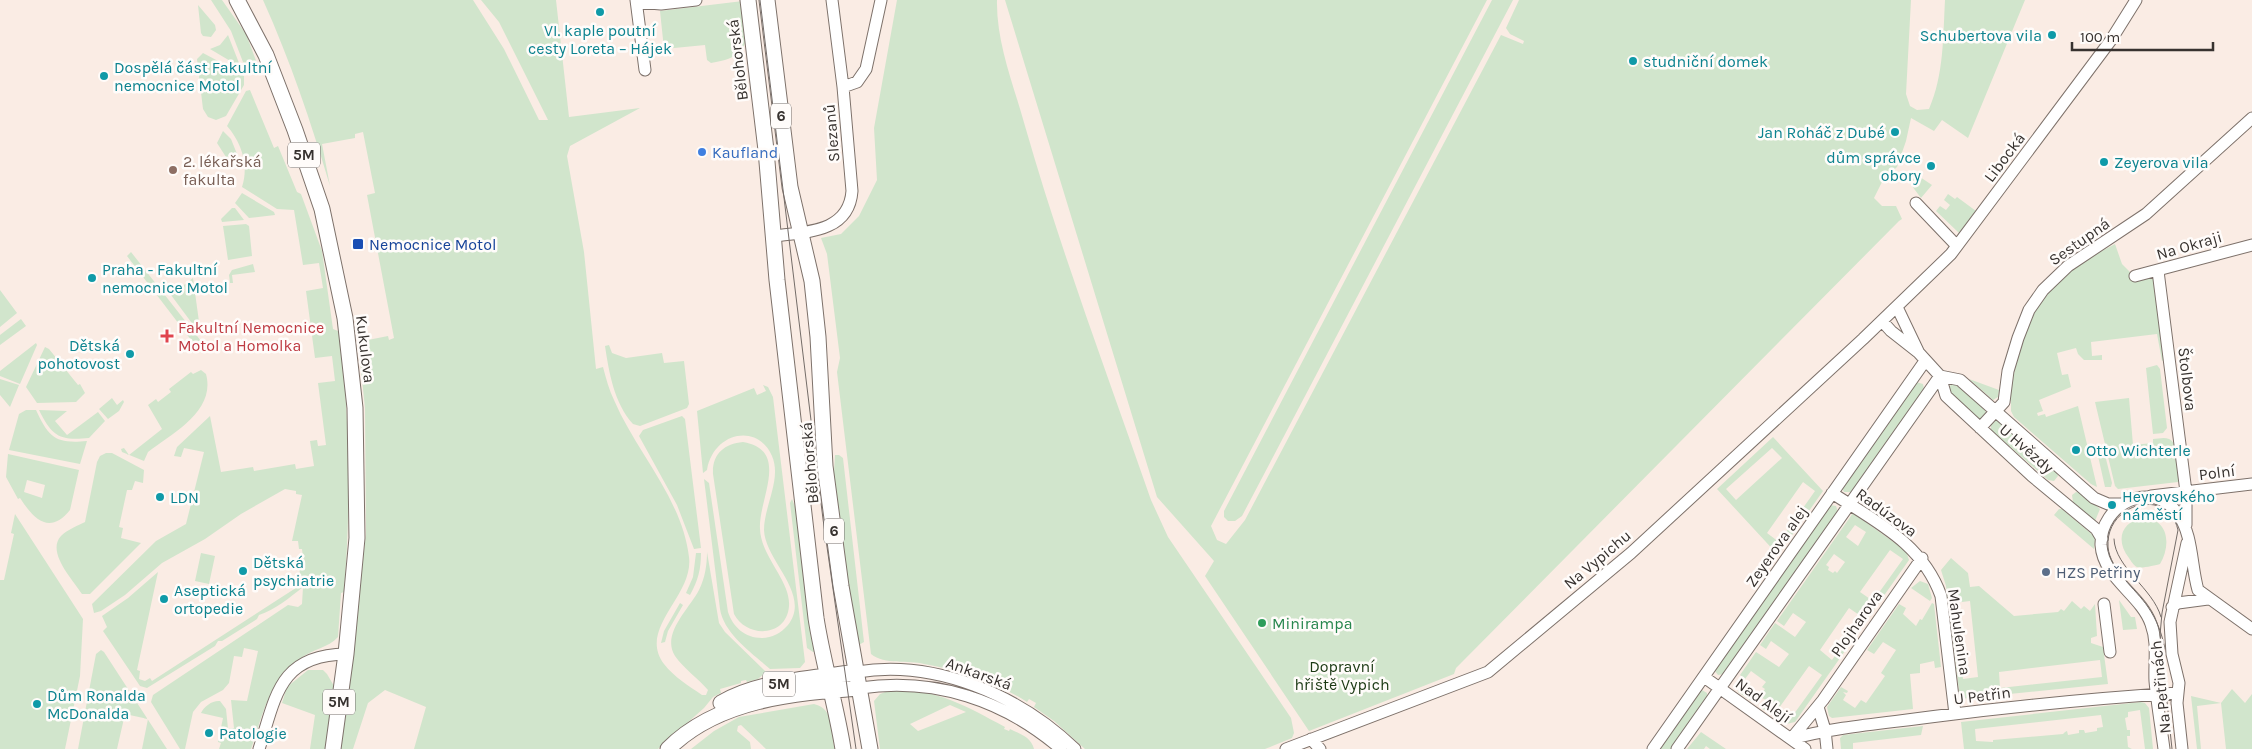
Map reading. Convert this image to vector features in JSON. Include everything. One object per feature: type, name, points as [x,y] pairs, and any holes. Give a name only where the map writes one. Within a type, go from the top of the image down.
[{"type":"main road","name":"Kukulova","points":[[237,0],[266,55],[301,147],[322,209],[345,318],[355,408],[358,538],[346,654],[333,749]]},
{"type":"main road","name":"Bělohorská","points":[[748,0],[816,618],[843,749]]},
{"type":"main road","name":"Bělohorská","points":[[767,0],[790,187],[810,271],[817,325],[826,480],[842,594],[870,749]]},
{"type":"main road","name":"5M","points":[[668,749],[687,732],[735,707],[830,683],[857,672]]},
{"type":"main road","name":"5M","points":[[830,683],[860,688]]},
{"type":"street","points":[[645,70],[636,1],[661,4],[696,0]]},
{"type":"street","name":"Slezanů","points":[[800,232],[837,222],[845,214],[851,201],[852,191],[844,87],[832,0]]},
{"type":"street","points":[[844,87],[857,82],[866,69],[881,0]]},
{"type":"street","name":"Libocká","points":[[1882,321],[1939,267],[1957,246],[2111,40],[2136,0]]},
{"type":"street","name":"Sestupná","points":[[1980,428],[2005,398],[2012,354],[2024,322],[2043,290],[2068,266],[2146,214],[2252,118]]},
{"type":"street","points":[[1916,203],[1957,246]]},
{"type":"street","points":[[773,236],[800,232]]},
{"type":"street","name":"Na Okraji","points":[[2135,276],[2252,245]]},
{"type":"street","name":"Štolbova","points":[[2158,271],[2186,492],[2187,535]]},
{"type":"street","name":"U Hvězdy","points":[[1897,307],[1922,357]]},
{"type":"street","name":"U Hvězdy","points":[[1882,321],[1940,376],[1946,396],[2096,529],[2102,539]]},
{"type":"street","name":"Na Vypichu","points":[[1286,749],[1488,672],[1631,553],[1882,321]]},
{"type":"street","name":"Zeyerova alej","points":[[1652,749],[1832,492],[1922,357]]},
{"type":"street","points":[[1677,749],[1940,376]]},
{"type":"street","name":"U Hvězdy","points":[[1940,376],[1960,380],[2094,498],[2108,504],[2121,504]]},
{"type":"street","name":"Polní","points":[[2142,497],[2252,484]]},
{"type":"street","name":"Radúzova","points":[[1832,492],[1894,534],[1922,558]]},
{"type":"street","points":[[2102,539],[2108,518],[2121,504],[2142,497],[2156,499],[2170,506],[2177,513],[2187,535],[2195,565],[2198,590],[2252,630]]},
{"type":"street","points":[[2172,607],[2187,535]]},
{"type":"street","name":"Na Petřinách","points":[[2102,539],[2102,551],[2107,564],[2143,609],[2153,631],[2157,694],[2164,749]]},
{"type":"street","name":"Plojharova","points":[[1791,740],[1818,707],[1922,558]]},
{"type":"street","name":"Mahulenina","points":[[1922,558],[1934,577],[1941,596],[1955,714]]},
{"type":"street","points":[[2172,607],[2178,603],[2208,599]]},
{"type":"street","points":[[2104,604],[2110,652]]},
{"type":"street","name":"Na Petřinách","points":[[2172,607],[2170,622],[2172,654],[2178,680],[2177,703],[2182,749]]},
{"type":"street","points":[[258,749],[274,700],[283,681],[306,660],[320,656],[346,654]]},
{"type":"street","name":"Ankarská","points":[[857,672],[891,668],[915,670],[977,687],[1013,702],[1048,726],[1075,749]]},
{"type":"street","name":"Nad Alejí","points":[[1704,677],[1805,749]]},
{"type":"street","name":"Ankarská","points":[[860,688],[888,684],[908,684],[963,695],[993,706],[1020,720],[1062,749]]},
{"type":"street","name":"U Petřin","points":[[1791,740],[1825,730],[1955,714],[2106,697],[2178,693]]},
{"type":"street","points":[[1818,707],[1825,730],[1827,749]]},
{"type":"street","points":[[1311,739],[1320,749]]},
{"type":"green space","points":[[211,0],[222,0],[246,34],[260,71],[247,66],[243,62],[231,31]]},
{"type":"green space","points":[[263,0],[473,0],[504,49],[539,120],[548,120],[499,22],[481,0],[556,0],[569,117],[640,108],[570,146],[567,156],[584,252],[596,369],[603,367],[611,392],[623,419],[668,495],[685,535],[689,557],[688,571],[683,585],[661,625],[657,638],[658,651],[664,664],[672,673],[702,695],[706,695],[708,690],[675,656],[671,639],[678,622],[701,585],[707,562],[707,552],[719,623],[725,632],[766,672],[758,679],[747,682],[746,680],[741,681],[741,683],[720,689],[721,693],[713,697],[704,708],[658,749],[414,749],[426,707],[385,690],[368,703],[353,749],[341,749],[366,534],[365,408],[358,342],[388,336],[389,340],[394,338],[367,195],[375,193],[363,132],[355,134],[355,138],[322,144],[330,186],[300,91]]},
{"type":"green space","points":[[897,0],[997,0],[999,32],[1011,80],[1039,173],[1069,267],[1151,500],[1168,537],[1291,718],[1294,733],[1292,738],[1265,749],[1085,749],[1054,721],[1034,707],[1036,703],[1029,699],[1027,702],[991,683],[964,674],[918,663],[883,660],[871,654],[837,372],[840,358],[827,254],[821,238],[841,234],[859,216],[877,180],[874,128]]},
{"type":"green space","name":"Dopravní hřiště Vypich","points":[[1005,0],[1487,0],[1211,526],[1217,540],[1226,544],[1245,520],[1501,35],[1523,44],[1524,41],[1510,34],[1506,28],[1519,0],[1911,0],[1906,94],[1910,106],[1917,110],[1929,109],[1938,83],[1942,56],[1945,0],[2025,0],[1968,138],[1942,120],[1934,131],[1911,118],[1906,141],[1897,167],[1883,180],[1874,198],[1882,206],[1896,206],[1902,219],[1456,668],[1454,674],[1309,731],[1205,576],[1214,561],[1157,497]]},
{"type":"green space","points":[[1492,0],[1513,0],[1242,516],[1235,521],[1228,521],[1224,517],[1224,511]]},
{"type":"green space","points":[[743,1],[746,25],[745,43],[742,50],[735,55],[725,60],[711,63],[707,60],[705,45],[664,49],[660,11]]},
{"type":"green space","points":[[198,5],[215,25],[216,30],[211,37],[203,36],[201,33]]},
{"type":"green space","points":[[228,35],[239,63],[235,70],[237,65],[210,49],[220,45]]},
{"type":"green space","points":[[203,53],[244,76],[244,85],[226,116],[216,120],[208,117],[203,109],[197,59]]},
{"type":"green space","points":[[250,90],[274,148],[278,146],[297,192],[301,194],[322,251],[333,329],[338,331],[340,336],[348,432],[348,528],[344,592],[341,593],[338,637],[330,644],[301,658],[281,677],[268,699],[251,749],[219,749],[221,743],[218,742],[223,718],[201,713],[209,704],[214,701],[220,701],[226,709],[228,729],[234,728],[231,700],[247,701],[258,651],[244,648],[242,657],[234,656],[229,683],[223,690],[201,702],[193,712],[185,749],[180,749],[151,702],[153,695],[288,605],[298,607],[302,604],[303,587],[276,607],[259,615],[257,619],[222,641],[218,641],[215,646],[147,688],[140,686],[103,631],[107,627],[102,616],[128,598],[158,572],[137,670],[140,671],[139,679],[145,681],[150,678],[152,681],[302,584],[299,568],[304,567],[302,549],[299,549],[298,541],[292,541],[302,495],[296,494],[296,491],[285,489],[241,514],[205,539],[162,563],[125,595],[101,611],[94,613],[92,604],[156,541],[186,524],[204,452],[184,448],[181,457],[174,456],[177,447],[210,416],[221,472],[253,467],[254,471],[295,464],[296,469],[314,466],[310,441],[317,440],[318,446],[326,445],[318,383],[335,381],[332,356],[315,358],[306,291],[323,288],[319,263],[303,265],[294,210],[277,209],[242,187],[245,171],[243,155],[237,140],[227,126],[246,91]]},
{"type":"green space","points":[[223,131],[231,139],[237,154],[226,157],[217,143]]},
{"type":"green space","points":[[1911,171],[1932,185],[1921,198],[1911,182]]},
{"type":"green space","points":[[242,193],[274,212],[275,215],[249,218],[235,203]]},
{"type":"green space","points":[[1948,194],[1955,199],[1957,197],[1976,211],[1959,233],[1936,211],[1940,206],[1946,210],[1950,205],[1944,200]]},
{"type":"green space","points":[[232,208],[235,208],[244,220],[222,222],[221,219]]},
{"type":"green space","points":[[246,224],[249,226],[252,256],[228,260],[223,226]]},
{"type":"green space","points":[[2115,244],[2122,264],[2130,272],[2135,270],[2135,276],[2154,278],[2165,359],[2162,361],[2157,334],[2091,342],[2092,356],[2102,355],[2102,360],[2084,360],[2078,354],[2076,348],[2057,353],[2062,375],[2068,374],[2071,387],[2039,400],[2043,411],[2037,413],[2038,416],[2045,414],[2046,417],[2078,406],[2097,487],[2091,484],[2014,417],[2011,411],[2011,400],[2009,402],[2019,352],[2031,320],[2048,292],[2065,273],[2086,259]]},
{"type":"green space","points":[[131,252],[201,341],[199,348],[193,353],[190,349],[195,345],[127,256]]},
{"type":"green space","points":[[253,264],[255,272],[232,275],[233,283],[230,283],[229,275],[232,270]]},
{"type":"green space","points":[[193,278],[200,329],[197,330],[171,295]]},
{"type":"green space","points":[[0,290],[17,313],[0,327]]},
{"type":"green space","points":[[21,319],[26,326],[0,345],[0,335]]},
{"type":"green space","points":[[36,343],[37,345],[20,384],[0,376],[0,371]]},
{"type":"green space","points":[[609,345],[612,353],[626,358],[662,353],[664,363],[684,361],[689,404],[687,408],[640,426],[633,424],[621,407],[613,387],[605,346]]},
{"type":"green space","points":[[45,347],[49,349],[78,385],[80,384],[85,393],[76,402],[37,403],[26,387]]},
{"type":"green space","points":[[2157,365],[2160,369],[2167,428],[2163,433],[2153,434],[2146,368]]},
{"type":"green space","points":[[201,370],[206,374],[207,387],[205,399],[199,410],[190,420],[148,452],[144,461],[129,455],[162,429],[148,405],[156,399],[158,402],[171,392],[169,389],[191,372],[193,374]]},
{"type":"green space","points":[[0,379],[19,385],[10,407],[0,395]]},
{"type":"green space","points":[[1969,379],[1999,390],[1998,397],[1993,400]]},
{"type":"green space","points":[[1916,382],[1923,384],[1924,389],[1852,492],[1844,492],[1842,488]]},
{"type":"green space","points":[[1952,384],[1985,409],[1986,414],[1982,418],[1977,419],[1948,393],[1948,388]]},
{"type":"green space","points":[[763,385],[768,387],[773,397],[805,662],[800,668],[770,669],[747,650],[733,635],[727,627],[720,609],[704,479],[709,483],[728,612],[736,627],[750,636],[766,638],[773,636],[788,625],[794,613],[795,601],[791,589],[766,542],[765,521],[774,483],[775,465],[765,445],[756,439],[746,436],[736,436],[726,440],[711,457],[707,470],[703,473],[697,411],[754,388],[757,395],[766,391]]},
{"type":"green space","points":[[112,398],[117,405],[123,400],[124,402],[119,411],[108,419],[99,409]]},
{"type":"green space","points":[[2129,398],[2133,445],[2153,443],[2153,439],[2161,438],[2169,439],[2173,442],[2178,459],[2178,482],[2118,489],[2115,486],[2095,402]]},
{"type":"green space","points":[[26,410],[36,410],[45,427],[55,437],[61,440],[76,442],[87,441],[80,464],[9,450],[19,414]]},
{"type":"green space","points":[[39,410],[67,411],[55,421],[67,435],[98,412],[105,421],[89,438],[70,439],[53,431]]},
{"type":"green space","points":[[682,416],[685,419],[701,548],[694,549],[677,505],[639,436],[643,430]]},
{"type":"green space","points":[[1995,421],[1999,421],[2056,470],[2058,476],[2054,481],[2048,480],[1991,430],[1991,425]]},
{"type":"green space","points":[[1773,437],[1823,491],[1778,555],[1717,489]],"holes":[[[1772,448],[1782,458],[1736,500],[1726,489]],[[1803,482],[1815,491],[1779,542],[1767,533]]]},
{"type":"green space","points":[[743,442],[757,447],[766,455],[769,465],[769,478],[760,529],[765,549],[781,578],[788,597],[787,616],[774,629],[766,631],[748,628],[734,614],[713,474],[713,467],[720,451],[730,445]]},
{"type":"green space","points":[[124,448],[129,455],[122,452],[121,449]]},
{"type":"green space","points":[[112,453],[144,470],[143,483],[135,481],[132,490],[127,490],[119,527],[123,528],[121,538],[141,543],[90,594],[82,594],[62,566],[57,543],[63,534],[85,522],[97,462],[100,456]]},
{"type":"green space","points":[[8,454],[79,470],[70,510],[62,518],[48,523],[36,517],[20,498],[18,499],[6,477]],"holes":[[[27,480],[45,485],[42,498],[24,492]]]},
{"type":"green space","points":[[835,455],[843,458],[864,642],[857,646],[833,489]]},
{"type":"green space","points":[[2105,455],[2112,483],[2111,487],[2105,487],[2098,456]]},
{"type":"green space","points":[[2076,492],[2082,493],[2100,509],[2095,521],[2073,502],[2072,495]]},
{"type":"green space","points":[[792,499],[799,517],[816,652],[807,648],[790,503]]},
{"type":"green space","points":[[1830,505],[1836,506],[1838,512],[1724,674],[1718,675],[1714,670]]},
{"type":"green space","points":[[2059,509],[2062,509],[2094,536],[2094,549],[2054,515]]},
{"type":"green space","points":[[1853,513],[1906,551],[1909,560],[1795,722],[1786,724],[1761,708],[1766,700],[1762,698],[1757,705],[1738,692],[1737,681],[1738,679],[1743,682],[1741,685],[1747,689],[1746,691],[1758,697],[1765,689],[1762,687],[1766,682],[1751,671],[1745,679],[1740,675],[1756,652],[1779,667],[1789,654],[1771,641],[1766,649],[1760,645],[1775,623],[1795,637],[1806,622],[1793,613],[1784,626],[1777,621]],"holes":[[[1855,525],[1866,532],[1858,546],[1846,537]],[[1890,550],[1903,559],[1873,601],[1860,592]],[[1834,554],[1845,562],[1837,573],[1828,570],[1829,567],[1826,565]],[[1849,608],[1862,617],[1832,660],[1820,650]],[[1809,666],[1822,675],[1791,718],[1779,708]]]},
{"type":"green space","points":[[15,514],[83,619],[80,676],[65,749],[0,749],[0,580],[4,580],[14,534],[11,533]]},
{"type":"green space","points":[[2145,518],[2153,520],[2163,529],[2166,535],[2166,550],[2160,564],[2139,567],[2134,565],[2125,551],[2122,545],[2122,538],[2123,532],[2130,523]]},
{"type":"green space","points":[[201,553],[215,556],[209,584],[195,581]]},
{"type":"green space","points":[[696,553],[701,553],[700,564],[697,580],[690,595],[686,593],[693,577]]},
{"type":"green space","points":[[1951,558],[1968,573],[1970,587],[1979,586],[2014,616],[2058,612],[2061,609],[2064,611],[2072,601],[2081,609],[2084,606],[2090,611],[2095,604],[2097,636],[2091,638],[2091,643],[2103,647],[2108,684],[1960,699],[1946,586],[1941,570]],"holes":[[[1970,601],[1978,677],[1963,679],[1954,603]],[[2100,660],[2102,677],[2000,688],[1999,672]]]},
{"type":"green space","points":[[1920,581],[1928,584],[1932,598],[1930,601],[1911,588]]},
{"type":"green space","points":[[2119,600],[2131,617],[2135,617],[2137,629],[2123,630]]},
{"type":"green space","points":[[680,603],[683,605],[668,631],[665,642],[661,643],[664,631]]},
{"type":"green space","points":[[1932,603],[1934,604],[1941,667],[1935,668],[1934,661],[1920,664],[1920,673],[1910,674],[1913,709],[1832,718],[1829,716],[1827,707],[1841,687],[1848,691],[1847,693],[1843,692],[1846,695],[1843,700],[1855,708],[1861,700],[1866,703],[1885,676],[1881,673],[1896,650],[1883,642],[1874,654],[1867,650],[1899,604],[1906,608],[1903,614],[1916,626]]},
{"type":"green space","points":[[101,650],[147,719],[125,714],[117,749],[78,749],[96,654]]},
{"type":"green space","points":[[308,670],[323,670],[334,686],[325,749],[310,749],[315,715],[282,703],[287,687]]},
{"type":"green space","points":[[893,689],[909,690],[952,700],[1005,727],[1004,729],[1009,731],[1010,729],[1025,736],[1034,749],[880,749],[874,701],[880,694]],"holes":[[[950,705],[966,712],[918,731],[910,724]]]},
{"type":"green space","points":[[2232,689],[2245,703],[2252,694],[2252,749],[2226,749],[2221,703]]},
{"type":"green space","points":[[1702,690],[1707,693],[1707,698],[1671,749],[1658,749],[1699,691]]},
{"type":"green space","points":[[2191,696],[2221,703],[2197,706],[2201,749],[2197,749]]},
{"type":"green space","points":[[2141,702],[2145,703],[2149,708],[2153,749],[2145,749],[2140,710],[2128,712],[2128,717],[2125,718],[2127,730],[2130,730],[2130,736],[2127,736],[2128,747],[2132,749],[1964,749],[1961,722]],"holes":[[[2101,715],[2103,727],[2097,728],[2097,731],[2085,733],[2084,730],[2079,730],[2079,733],[2068,735],[2067,731],[2063,734],[1993,740],[1993,742],[1976,741],[1975,729]]]},
{"type":"green space","points":[[814,704],[826,711],[829,716],[835,749],[766,749],[741,725],[738,726],[737,731],[750,742],[751,749],[691,749],[714,731],[739,717]]},
{"type":"green space","points":[[148,720],[167,749],[142,749]]},
{"type":"green space","points":[[1923,726],[1921,735],[1853,743],[1853,749],[1841,749],[1840,738],[1843,735]]},
{"type":"green space","points":[[1701,732],[1726,749],[1710,749],[1706,746],[1704,749],[1687,749]]},
{"type":"tram line","points":[[760,0],[823,519],[856,749]]},
{"type":"tram line","points":[[2165,649],[2161,633],[2159,627],[2157,622],[2143,600],[2113,564],[2108,547],[2110,532],[2116,520],[2126,511],[2138,506],[2151,504],[2162,508],[2172,516],[2178,530],[2161,618],[2161,630],[2160,632],[2172,749]]},
{"type":"tram line","points":[[2114,539],[2116,549],[2127,569],[2150,597],[2161,617]]},
{"type":"place","name":"VI. kaple poutní cesty Loreta – Hájek","points":[[600,12]]},
{"type":"place","name":"Schubertova vila","points":[[2052,35]]},
{"type":"place","name":"studniční domek","points":[[1633,61]]},
{"type":"place","name":"Dospělá část Fakultní nemocnice Motol","points":[[104,76]]},
{"type":"place","name":"Jan Roháč z Dubé","points":[[1895,132]]},
{"type":"place","name":"Kaufland","points":[[702,152]]},
{"type":"place","name":"Zeyerova vila","points":[[2104,162]]},
{"type":"place","name":"dům správce obory","points":[[1931,166]]},
{"type":"place","name":"2. lékařská fakulta","points":[[173,170]]},
{"type":"place","name":"Nemocnice Motol","points":[[358,244]]},
{"type":"place","name":"Praha - Fakultní nemocnice Motol","points":[[92,278]]},
{"type":"place","name":"Fakultní Nemocnice Motol a Homolka","points":[[167,336]]},
{"type":"place","name":"Dětská pohotovost","points":[[130,354]]},
{"type":"place","name":"Otto Wichterle","points":[[2076,450]]},
{"type":"place","name":"LDN","points":[[160,497]]},
{"type":"place","name":"Heyrovského náměstí","points":[[2112,505]]},
{"type":"place","name":"Dětská psychiatrie","points":[[243,571]]},
{"type":"place","name":"HZS Petřiny","points":[[2046,572]]},
{"type":"place","name":"Aseptická ortopedie","points":[[164,599]]},
{"type":"place","name":"Minirampa","points":[[1262,623]]},
{"type":"place","name":"Dům Ronalda McDonalda","points":[[37,704]]},
{"type":"place","name":"Patologie","points":[[209,733]]}]
